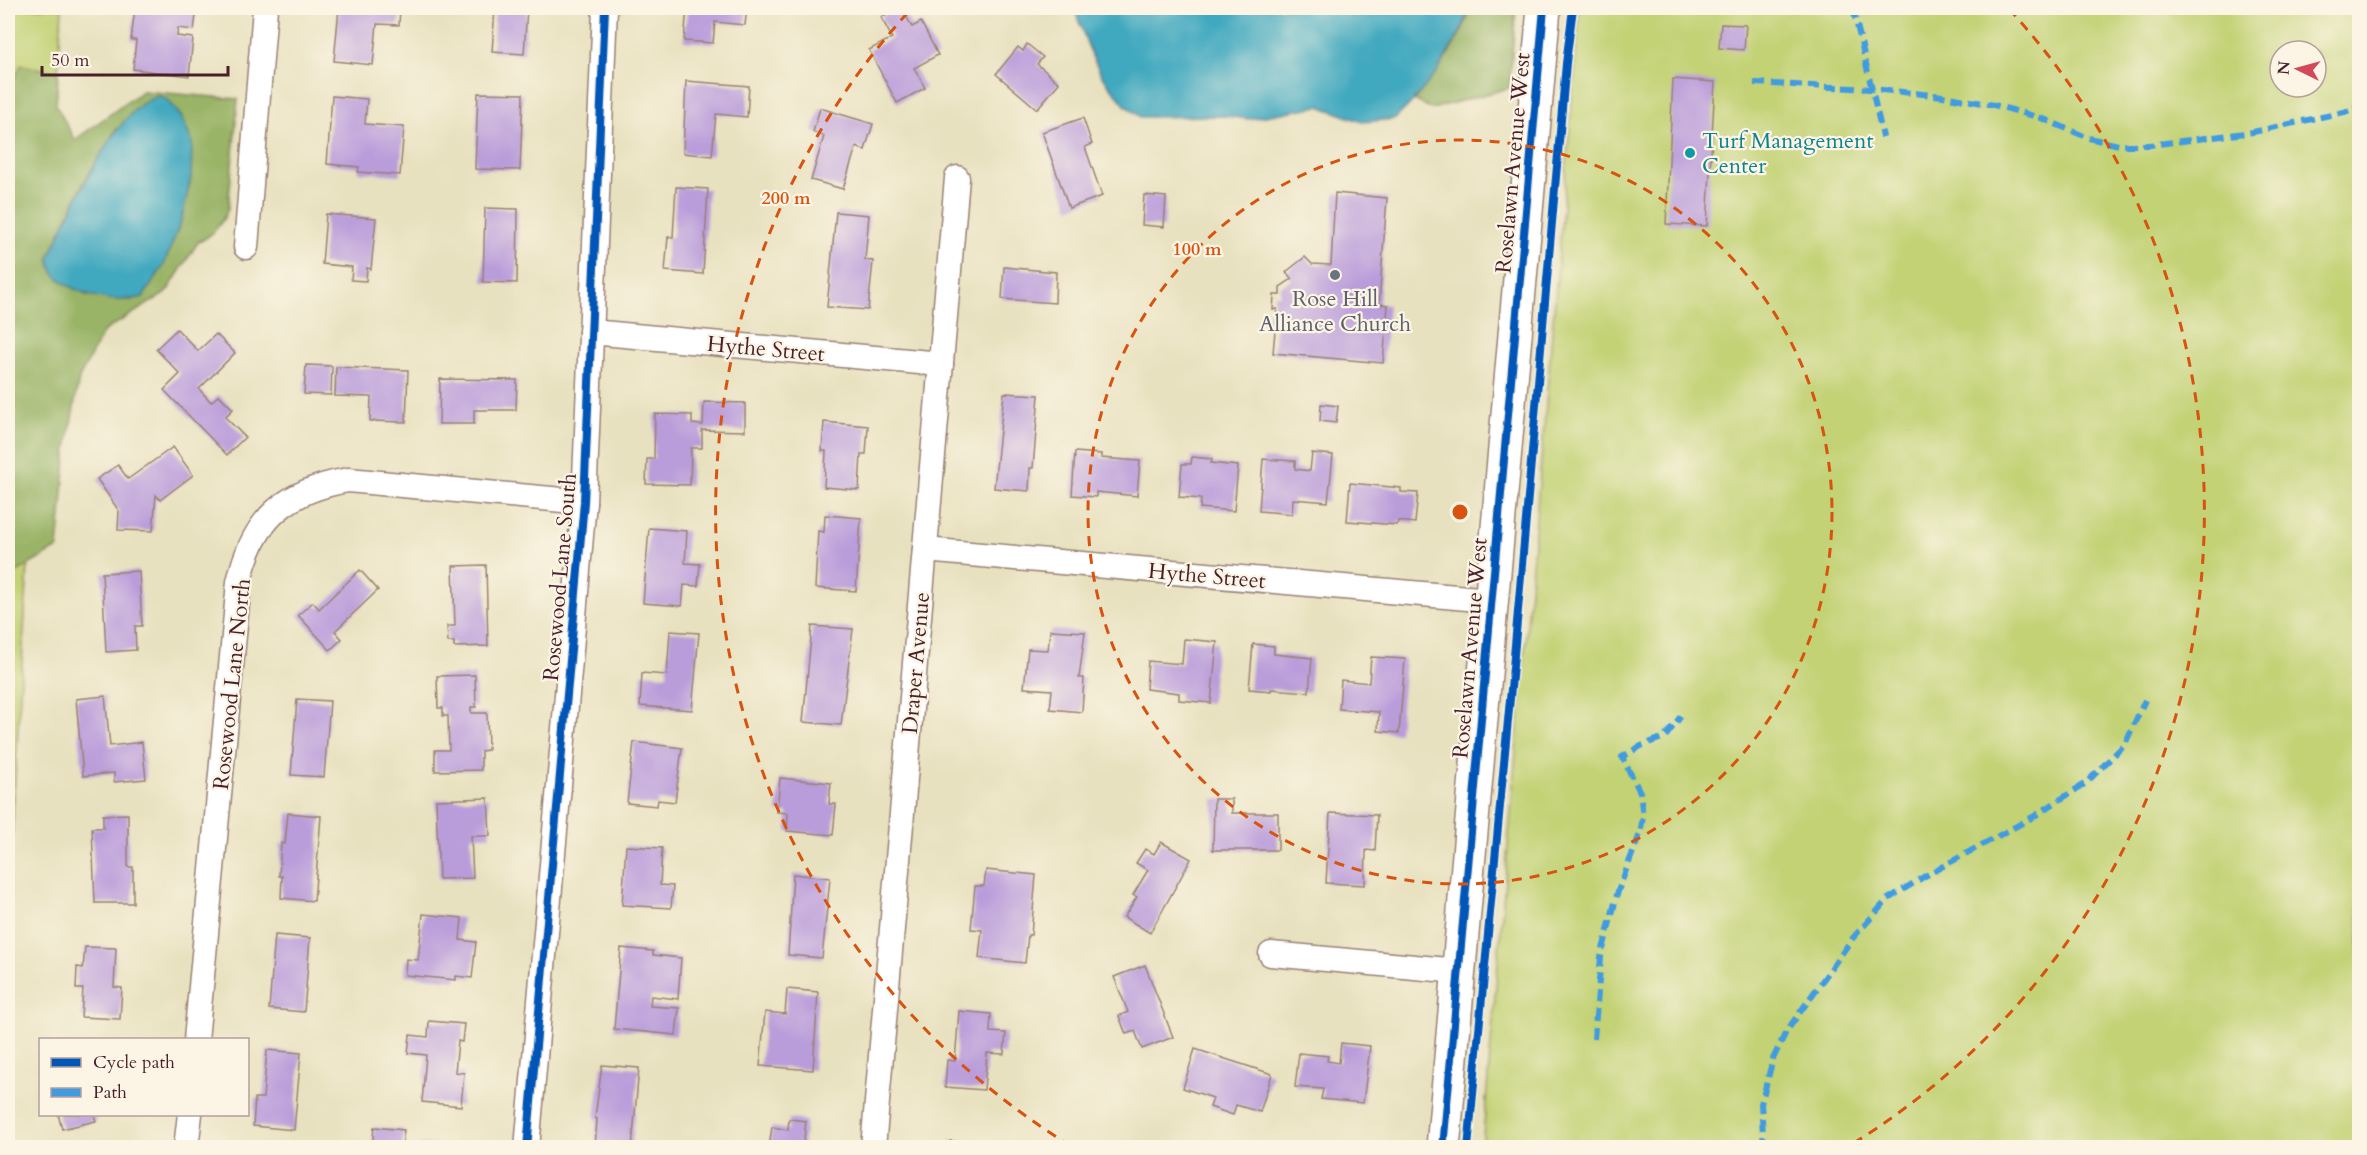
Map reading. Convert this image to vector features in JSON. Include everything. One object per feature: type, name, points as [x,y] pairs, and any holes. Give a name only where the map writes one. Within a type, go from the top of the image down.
[{"type":"street","points":[[246,247],[265,8]]},
{"type":"street","name":"Rosewood Lane South","points":[[527,1148],[584,502],[605,8]]},
{"type":"street","name":"Roselawn Avenue West","points":[[1443,1148],[1544,8]]},
{"type":"street","name":"Draper Avenue","points":[[873,1148],[957,178]]},
{"type":"street","name":"Hythe Street","points":[[591,332],[941,364]]},
{"type":"street","name":"Rosewood Lane North","points":[[196,1038],[239,582],[245,556],[257,532],[275,511],[297,495],[322,484],[348,480],[584,502]]},
{"type":"street","name":"Hythe Street","points":[[925,550],[1490,600]]},
{"type":"street","points":[[1270,954],[1459,971]]},
{"type":"street","points":[[186,1148],[190,1116]]},
{"type":"green space","points":[[8,8],[62,8],[8,892]]},
{"type":"green space","points":[[1470,8],[1516,8],[1509,88],[1432,109],[1414,100],[1455,43]]},
{"type":"green space","points":[[1580,8],[2359,8],[2359,1147],[1482,1148]]},
{"type":"green space","points":[[21,65],[58,72],[56,105],[75,140],[142,91],[238,99],[226,214],[212,233],[198,242],[166,293],[104,331],[79,378],[67,447],[58,548],[8,577],[8,91]],"holes":[[[116,129],[131,300],[86,295],[49,258],[81,187]]]},
{"type":"green space","points":[[8,808],[12,818],[8,892]]},
{"type":"water","points":[[1074,8],[1470,8],[1460,33],[1436,73],[1414,100],[1395,119],[1362,122],[1319,106],[1249,119],[1225,116],[1140,117],[1125,105],[1102,76]]},
{"type":"water","points":[[160,96],[166,99],[181,116],[192,142],[191,178],[181,221],[164,265],[143,297],[120,300],[96,297],[74,288],[55,275],[49,258],[80,191],[110,140],[127,118],[143,103]]},
{"type":"building","points":[[135,8],[197,8],[194,30],[178,28],[177,36],[193,38],[189,76],[133,69],[136,40],[131,40]]},
{"type":"building","points":[[339,8],[400,8],[399,25],[377,24],[373,65],[334,61]]},
{"type":"building","points":[[495,8],[527,8],[524,54],[492,52]]},
{"type":"building","points":[[687,8],[747,8],[745,25],[715,22],[713,43],[684,41]]},
{"type":"building","points":[[902,8],[912,27],[921,22],[938,55],[914,68],[925,88],[897,103],[869,50],[892,38],[881,17]]},
{"type":"building","points":[[1721,24],[1746,25],[1744,50],[1719,48]]},
{"type":"building","points":[[1027,44],[1043,57],[1037,64],[1059,83],[1037,109],[996,74],[1018,47],[1023,51]]},
{"type":"building","name":"Turf Management Center","points":[[1673,79],[1715,82],[1707,226],[1666,224]]},
{"type":"building","points":[[686,81],[749,86],[747,117],[716,114],[712,156],[683,153]]},
{"type":"building","points":[[478,93],[523,94],[520,170],[475,169]]},
{"type":"building","points":[[332,96],[367,99],[365,124],[404,127],[400,175],[358,172],[359,167],[327,164]]},
{"type":"building","points":[[820,108],[873,124],[865,150],[856,147],[843,189],[811,180],[824,136],[813,132]]},
{"type":"building","points":[[1083,118],[1092,144],[1085,147],[1102,196],[1069,208],[1042,132]]},
{"type":"building","points":[[676,187],[708,189],[703,274],[665,271],[668,237],[673,237]]},
{"type":"building","name":"Rose Hill Alliance Church","points":[[1335,193],[1387,198],[1379,304],[1388,305],[1383,363],[1273,353],[1277,309],[1273,310],[1274,295],[1280,295],[1280,287],[1292,279],[1286,272],[1305,257],[1312,264],[1331,265]]},
{"type":"building","points":[[1144,195],[1166,197],[1164,227],[1142,225]]},
{"type":"building","points":[[485,208],[518,209],[517,283],[483,282]]},
{"type":"building","points":[[836,212],[869,215],[865,260],[873,261],[868,310],[827,307]]},
{"type":"building","points":[[326,214],[376,218],[371,269],[367,268],[366,281],[351,280],[352,267],[322,264]]},
{"type":"building","points":[[1004,267],[1056,272],[1055,303],[1002,299]]},
{"type":"building","points":[[177,329],[198,351],[216,334],[235,353],[199,389],[211,402],[219,395],[233,409],[225,417],[245,437],[227,455],[164,390],[180,374],[156,349]]},
{"type":"building","points":[[306,365],[332,366],[331,395],[304,394]]},
{"type":"building","points":[[336,367],[408,370],[406,422],[370,421],[371,397],[335,396]]},
{"type":"building","points":[[440,379],[517,380],[516,410],[474,410],[474,424],[439,424]]},
{"type":"building","points":[[1004,393],[1039,395],[1029,491],[994,488]]},
{"type":"building","points":[[704,402],[745,403],[745,431],[702,430],[702,448],[691,448],[690,485],[646,484],[647,459],[654,459],[655,414],[692,415],[692,424],[703,425]]},
{"type":"building","points":[[1321,404],[1338,406],[1336,423],[1320,421]]},
{"type":"building","points":[[824,422],[868,426],[866,454],[861,454],[859,490],[824,487],[826,451],[822,451]]},
{"type":"building","points":[[173,447],[193,475],[160,500],[156,495],[153,531],[118,530],[119,511],[97,479],[118,465],[128,479]]},
{"type":"building","points":[[1075,452],[1101,454],[1101,458],[1140,461],[1137,496],[1096,492],[1096,497],[1072,495]]},
{"type":"building","points":[[1312,453],[1333,455],[1328,502],[1293,499],[1292,514],[1259,511],[1263,459],[1295,461],[1295,469],[1310,471]]},
{"type":"building","points":[[1192,457],[1212,459],[1211,463],[1238,466],[1234,511],[1200,508],[1201,499],[1179,497],[1182,464],[1191,464]]},
{"type":"building","points":[[1350,483],[1401,488],[1401,492],[1418,493],[1415,523],[1398,521],[1397,525],[1347,521]]},
{"type":"building","points":[[825,515],[861,518],[856,591],[815,588],[818,531],[824,532]]},
{"type":"building","points":[[649,528],[687,531],[685,563],[700,564],[698,586],[684,585],[682,606],[643,603]]},
{"type":"building","points":[[486,565],[488,646],[454,647],[454,642],[448,642],[447,626],[455,626],[453,566]]},
{"type":"building","points":[[360,570],[378,590],[335,631],[342,639],[330,650],[298,615],[313,602],[319,609]]},
{"type":"building","points":[[139,571],[142,626],[135,626],[136,650],[106,652],[102,573]]},
{"type":"building","points":[[812,626],[853,629],[841,725],[803,722]]},
{"type":"building","points":[[1050,630],[1085,632],[1079,678],[1084,678],[1082,712],[1050,709],[1052,690],[1024,688],[1028,649],[1048,650]]},
{"type":"building","points":[[670,631],[699,633],[692,710],[640,706],[642,673],[667,675]]},
{"type":"building","points":[[1184,639],[1217,642],[1211,703],[1179,700],[1179,693],[1146,689],[1148,661],[1182,664]]},
{"type":"building","points":[[1253,644],[1274,646],[1274,654],[1312,658],[1309,692],[1249,689]]},
{"type":"building","points":[[1371,657],[1405,659],[1399,733],[1378,731],[1379,712],[1339,709],[1341,680],[1369,683]]},
{"type":"building","points":[[475,675],[476,707],[471,707],[471,713],[487,713],[488,750],[481,751],[481,770],[435,771],[435,750],[449,750],[448,716],[443,716],[443,708],[438,708],[437,676]]},
{"type":"building","points":[[105,696],[110,746],[142,742],[146,779],[114,782],[114,773],[83,776],[76,699]]},
{"type":"building","points":[[297,699],[330,701],[324,777],[291,775]]},
{"type":"building","points":[[634,742],[682,748],[675,802],[658,800],[657,806],[627,803]]},
{"type":"building","points":[[780,778],[831,783],[829,804],[836,804],[833,835],[787,831],[788,813],[777,812]]},
{"type":"building","points":[[488,798],[490,836],[471,836],[473,878],[439,879],[436,800]]},
{"type":"building","points":[[1214,799],[1232,799],[1232,813],[1278,813],[1278,850],[1213,850]]},
{"type":"building","points":[[288,813],[321,816],[314,901],[281,898],[282,876],[279,876],[281,843],[285,844]]},
{"type":"building","points":[[1330,813],[1377,815],[1375,851],[1366,850],[1365,885],[1326,883]]},
{"type":"building","points":[[128,814],[128,867],[133,867],[133,903],[95,903],[92,828],[103,828],[103,815]]},
{"type":"building","points":[[1161,842],[1191,859],[1150,933],[1124,917],[1137,897],[1133,895],[1148,870],[1136,863],[1145,849],[1154,854]]},
{"type":"building","points":[[626,846],[662,848],[660,885],[673,886],[671,908],[622,905]]},
{"type":"building","points":[[986,870],[1036,875],[1031,935],[1028,935],[1025,963],[979,958],[982,930],[971,929],[975,886],[984,886]]},
{"type":"building","points":[[793,874],[830,878],[822,958],[788,955]]},
{"type":"building","points":[[423,914],[462,918],[460,940],[476,942],[472,978],[456,976],[456,980],[405,975],[406,959],[418,960]]},
{"type":"building","points":[[275,935],[310,938],[304,1012],[269,1009]]},
{"type":"building","points":[[85,947],[116,948],[114,987],[122,988],[120,1019],[81,1017],[83,989],[76,989],[77,967],[83,968]]},
{"type":"building","points":[[621,948],[653,951],[653,955],[681,958],[678,999],[651,996],[650,1006],[679,1008],[676,1035],[614,1029]]},
{"type":"building","points":[[1145,965],[1173,1037],[1142,1049],[1135,1031],[1126,1034],[1119,1016],[1128,1012],[1114,977]]},
{"type":"building","points":[[787,989],[818,992],[813,1070],[760,1066],[765,1012],[785,1014]]},
{"type":"building","points":[[959,1011],[991,1014],[990,1032],[1006,1033],[1004,1054],[987,1053],[984,1090],[945,1087],[947,1060],[955,1061]]},
{"type":"building","points":[[429,1021],[464,1024],[462,1042],[458,1041],[455,1072],[464,1073],[461,1106],[422,1102],[426,1055],[408,1053],[410,1035],[428,1037]]},
{"type":"building","points":[[1341,1043],[1370,1046],[1363,1103],[1321,1099],[1323,1089],[1295,1087],[1299,1053],[1328,1056],[1327,1061],[1339,1063]]},
{"type":"building","points":[[1195,1049],[1272,1074],[1260,1112],[1236,1105],[1233,1115],[1210,1107],[1213,1098],[1183,1088]]},
{"type":"building","points":[[267,1050],[301,1053],[294,1130],[253,1126],[255,1098],[263,1098]]},
{"type":"building","points":[[602,1065],[639,1068],[632,1148],[595,1147],[597,1119],[595,1118]]},
{"type":"building","points":[[59,1116],[95,1116],[96,1121],[62,1129]]},
{"type":"building","points":[[789,1119],[806,1121],[803,1148],[769,1148],[772,1127],[788,1130]]},
{"type":"building","points":[[374,1127],[404,1130],[402,1148],[372,1148]]},
{"type":"building","points":[[950,1141],[994,1145],[994,1148],[949,1148]]},
{"type":"building","points":[[420,1144],[444,1146],[444,1148],[420,1148]]},
{"type":"marked path","points":[[1853,8],[1883,137]]},
{"type":"marked path","points":[[1754,83],[1871,89],[1943,96],[1994,105],[2041,118],[2089,138],[2119,145],[2150,145],[2253,132],[2349,111],[2360,105]]},
{"type":"marked path","points":[[1764,1148],[1761,1104],[1773,1059],[1786,1032],[1852,939],[1888,899],[1925,876],[2033,817],[2086,783],[2125,744],[2145,700]]},
{"type":"marked path","points":[[1594,1039],[1601,957],[1618,891],[1640,834],[1643,817],[1640,792],[1622,757],[1643,745],[1665,737],[1681,716]]},
{"type":"cycle path","points":[[527,1148],[584,502],[605,8]]},
{"type":"cycle path","points":[[1443,1148],[1544,8]]},
{"type":"cycle path","points":[[1468,1148],[1566,63],[1573,8]]},
{"type":"place","name":"Turf Management Center","points":[[1690,153]]},
{"type":"place","name":"Rose Hill Alliance Church","points":[[1335,275]]}]
